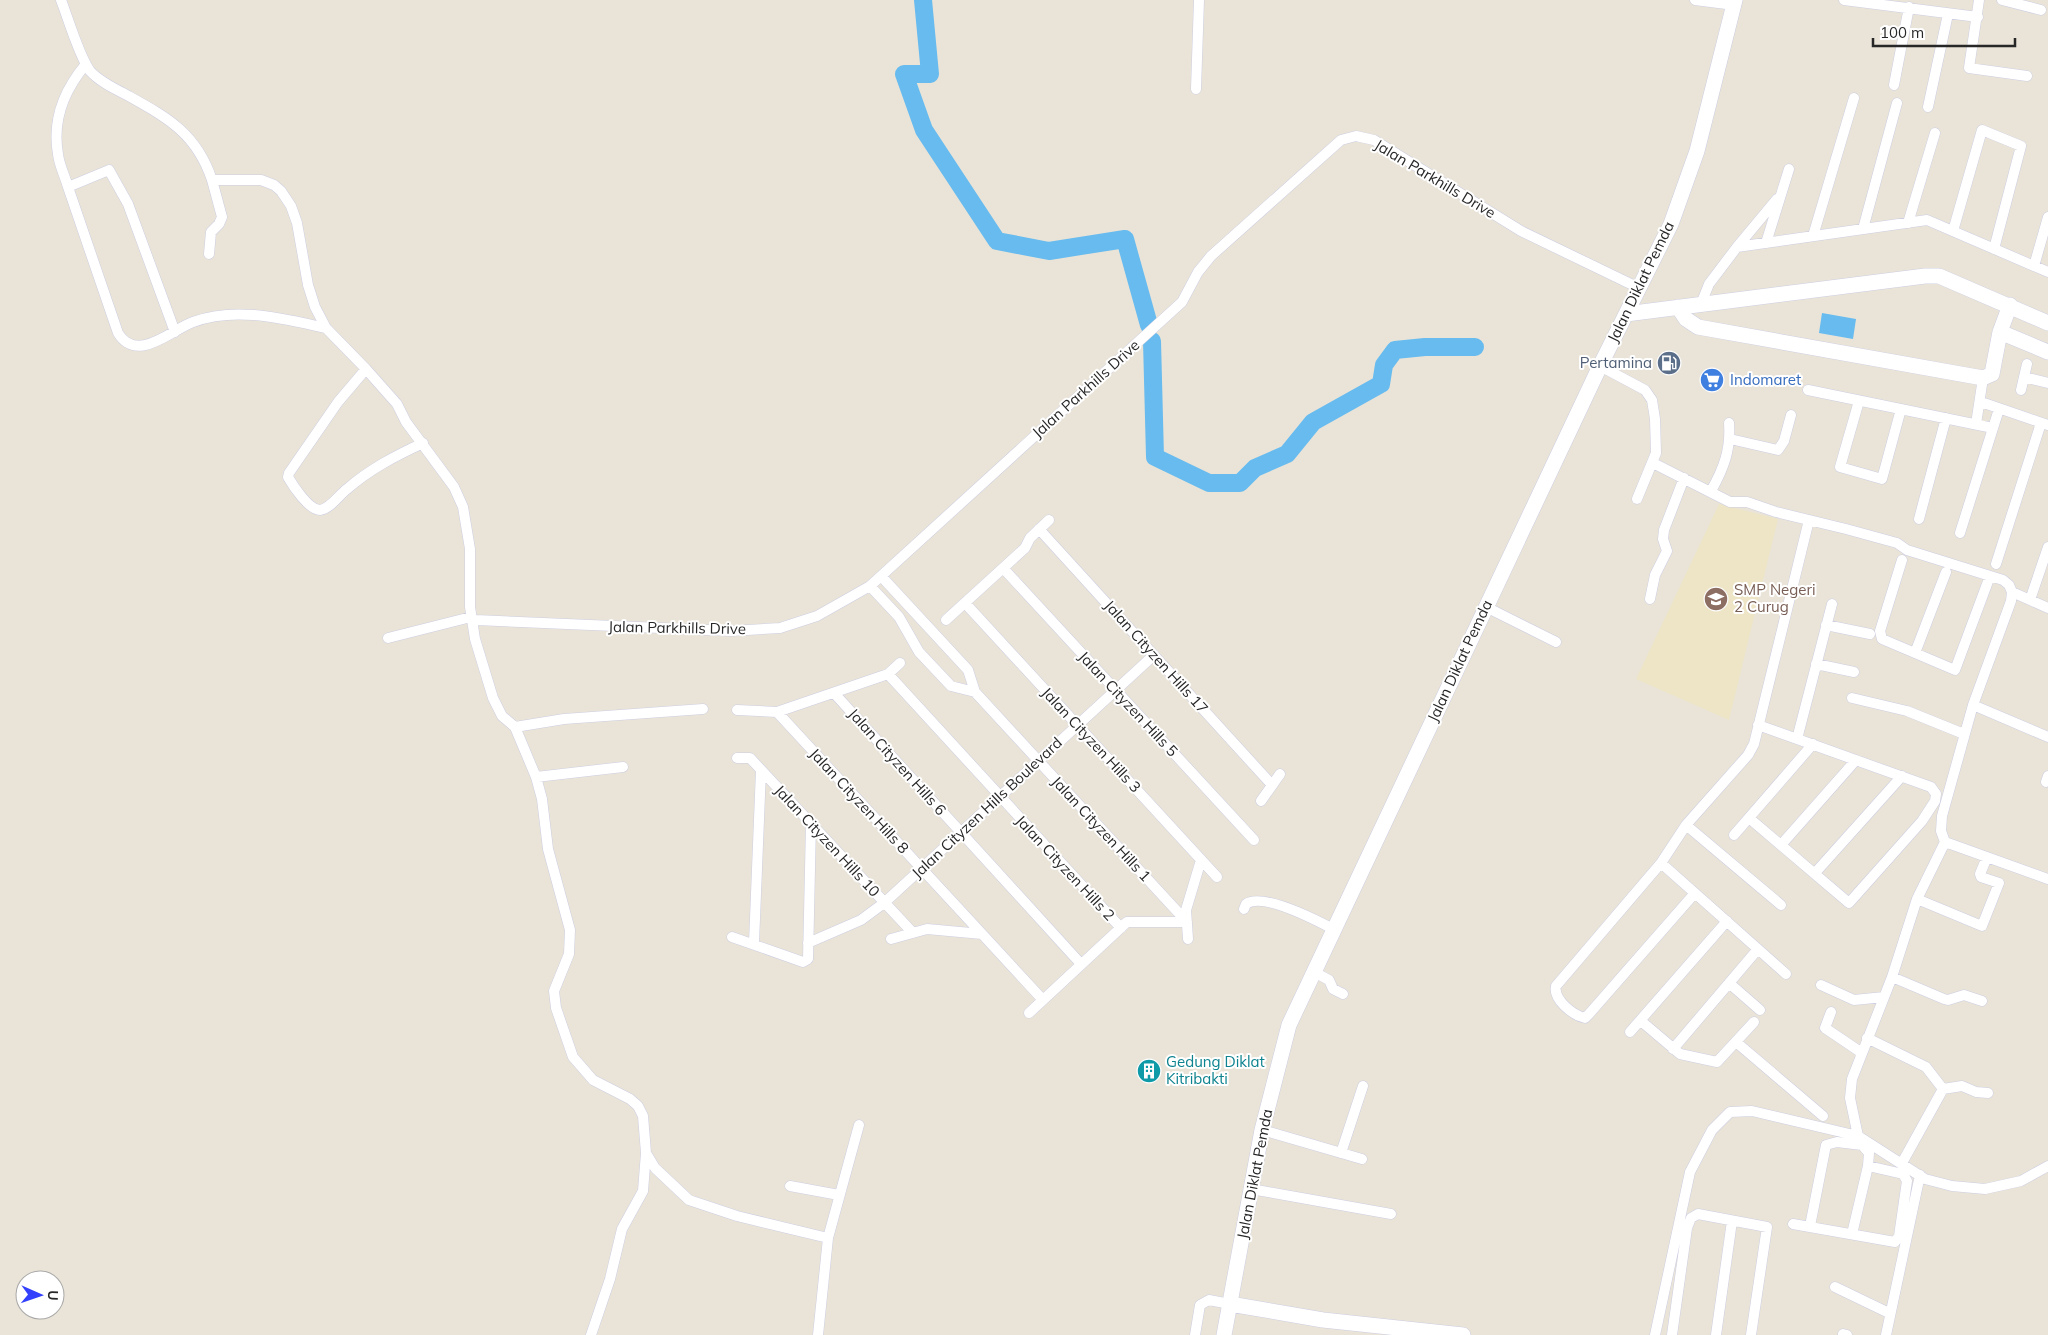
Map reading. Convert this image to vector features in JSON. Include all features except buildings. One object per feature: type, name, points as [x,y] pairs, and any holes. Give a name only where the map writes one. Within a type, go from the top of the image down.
[{"type":"street","points":[[61,0],[86,64],[101,80],[168,118],[184,131],[208,169],[222,217],[212,232],[209,254]]},
{"type":"street","points":[[1196,89],[1199,0]]},
{"type":"street","points":[[1695,0],[1734,2]]},
{"type":"street","points":[[1844,0],[1978,17]]},
{"type":"street","points":[[1979,0],[1969,68],[2027,76]]},
{"type":"street","points":[[2002,0],[2041,10]]},
{"type":"street","name":"Jalan Diklat Pemda","points":[[1224,1335],[1262,1130],[1289,1026],[1600,366],[1671,224],[1693,165],[1709,110],[1734,2]]},
{"type":"street","points":[[1894,85],[1909,7]]},
{"type":"street","points":[[1928,107],[1948,14]]},
{"type":"street","points":[[86,64],[67,91],[58,123],[58,154],[122,338],[140,346],[175,332],[192,322],[232,314],[281,318],[326,328]]},
{"type":"street","points":[[1813,236],[1854,98]]},
{"type":"street","points":[[1863,230],[1897,103]]},
{"type":"street","points":[[1953,231],[1982,130],[2022,146],[1994,249]]},
{"type":"street","points":[[1908,223],[1935,133]]},
{"type":"street","name":"Jalan Parkhills Drive","points":[[388,638],[474,619],[731,631],[780,628],[817,616],[870,586],[1182,302],[1198,272],[1212,256],[1342,140],[1356,136],[1374,140],[1521,231],[1639,288]]},
{"type":"street","points":[[1766,243],[1789,169]]},
{"type":"street","points":[[68,187],[110,170],[128,204],[175,332]]},
{"type":"street","points":[[212,180],[261,180],[274,185],[281,191],[291,206],[297,223],[308,285],[315,307],[326,328],[366,369],[396,404],[406,422],[454,487],[463,507],[470,549],[475,639],[493,698],[502,716],[516,727],[536,777],[542,799],[548,849],[570,930],[570,954],[554,991],[556,1008],[573,1057],[581,1069],[593,1080],[630,1099],[638,1106],[643,1116],[646,1152],[643,1191],[622,1229],[610,1279],[590,1335]]},
{"type":"street","points":[[1701,304],[1709,284],[1781,194]]},
{"type":"street","points":[[2034,266],[2048,218]]},
{"type":"street","points":[[1737,247],[1928,220],[2048,272]]},
{"type":"street","points":[[1626,314],[1925,276],[1939,276],[2009,308],[2048,323]]},
{"type":"street","points":[[1678,307],[1686,319],[1698,326],[1983,378],[1992,374],[2001,329],[2009,308]]},
{"type":"street","points":[[2001,329],[2048,352]]},
{"type":"street","points":[[2021,390],[2027,364]]},
{"type":"street","points":[[1600,366],[1646,390],[1649,394],[1655,419],[1656,453],[1637,499]]},
{"type":"street","points":[[366,369],[338,402],[289,473],[288,477],[292,485],[312,508],[320,510],[328,507],[366,473],[423,443]]},
{"type":"street","points":[[2024,377],[2048,383]]},
{"type":"street","points":[[1976,424],[1981,402],[1983,378]]},
{"type":"street","points":[[1808,390],[1993,428]]},
{"type":"street","points":[[1859,401],[1840,467],[1882,479],[1901,409]]},
{"type":"street","points":[[1981,402],[2045,424],[1996,564]]},
{"type":"street","points":[[1960,532],[1999,409]]},
{"type":"street","points":[[1730,439],[1778,450],[1784,441],[1791,415]]},
{"type":"street","points":[[1919,519],[1946,418]]},
{"type":"street","points":[[1711,491],[1723,471],[1730,439],[1729,423]]},
{"type":"street","points":[[1653,463],[1730,502],[1747,502],[1897,544],[1907,550],[2003,580],[2009,585],[2012,592],[2011,601],[1972,705],[1942,816],[1941,831],[1945,842],[1917,899],[1892,977],[1867,1038],[1850,1088],[1858,1136]]},
{"type":"street","points":[[1650,599],[1656,575],[1667,551],[1663,539],[1664,530],[1684,478]]},
{"type":"street","points":[[946,620],[1025,548],[1030,538],[1049,520]]},
{"type":"street","points":[[1695,893],[1584,1018],[1578,1016],[1557,998],[1554,992],[1556,986],[1661,862],[1686,824],[1748,755],[1754,744],[1809,520]]},
{"type":"street","name":"Jalan Cityzen Hills 17","points":[[1039,529],[1272,785]]},
{"type":"street","points":[[2031,598],[2048,547]]},
{"type":"street","points":[[1902,560],[1879,634],[1882,639],[1955,670],[1990,576]]},
{"type":"street","name":"Jalan Cityzen Hills 5","points":[[1003,568],[1254,840]]},
{"type":"street","points":[[1915,653],[1946,572]]},
{"type":"street","points":[[881,576],[968,670],[976,692]]},
{"type":"street","points":[[870,586],[899,617],[919,652],[951,686],[976,692]]},
{"type":"street","points":[[2012,592],[2048,601]]},
{"type":"street","points":[[2031,598],[2048,608]]},
{"type":"street","name":"Jalan Cityzen Hills 3","points":[[965,603],[1217,877]]},
{"type":"street","points":[[1797,739],[1832,604]]},
{"type":"street","points":[[1486,607],[1556,642]]},
{"type":"street","points":[[1826,626],[1870,634]]},
{"type":"street","name":"Jalan Cityzen Hills Boulevard","points":[[808,943],[861,920],[884,903],[1154,655]]},
{"type":"street","points":[[737,710],[777,712],[888,674],[900,663]]},
{"type":"street","points":[[1816,664],[1854,672]]},
{"type":"street","name":"Jalan Cityzen Hills 2","points":[[888,674],[1120,928]]},
{"type":"street","name":"Jalan Cityzen Hills 1","points":[[976,692],[1187,922]]},
{"type":"street","name":"Jalan Cityzen Hills 6","points":[[834,693],[1082,964]]},
{"type":"street","points":[[1852,698],[1907,712],[1964,734]]},
{"type":"street","points":[[1972,705],[2048,737]]},
{"type":"street","points":[[516,727],[564,719],[703,709]]},
{"type":"street","name":"Jalan Cityzen Hills 8","points":[[777,712],[1043,1000]]},
{"type":"street","points":[[1749,818],[1850,902],[1922,821],[1935,801],[1936,794],[1931,787],[1758,725]]},
{"type":"street","points":[[1734,835],[1813,744]]},
{"type":"street","name":"Jalan Cityzen Hills 10","points":[[737,758],[750,758],[912,933]]},
{"type":"street","points":[[1782,845],[1856,760]]},
{"type":"street","points":[[536,777],[623,767]]},
{"type":"street","points":[[754,943],[761,770]]},
{"type":"street","points":[[1261,801],[1280,774]]},
{"type":"street","points":[[1815,873],[1902,776]]},
{"type":"street","points":[[732,937],[754,943],[803,962],[808,959],[811,824]]},
{"type":"street","points":[[1686,824],[1781,904]]},
{"type":"street","points":[[1945,842],[2048,879]]},
{"type":"street","points":[[1917,899],[1982,926],[1999,883],[1981,877],[1980,874],[1987,857]]},
{"type":"street","points":[[1188,939],[1186,910],[1201,860]]},
{"type":"street","points":[[1661,862],[1786,974]]},
{"type":"street","points":[[1244,909],[1246,904],[1253,901],[1271,904],[1300,913],[1335,930]]},
{"type":"street","points":[[1630,1032],[1727,921]]},
{"type":"street","points":[[1029,1013],[1127,922],[1187,922]]},
{"type":"street","points":[[892,939],[927,929],[982,934]]},
{"type":"street","points":[[1673,1049],[1758,949]]},
{"type":"street","points":[[1314,972],[1329,980],[1332,989],[1343,994]]},
{"type":"street","points":[[1892,977],[1944,999],[1948,1000],[1964,995],[1982,1001]]},
{"type":"street","points":[[1729,983],[1760,1010]]},
{"type":"street","points":[[1821,984],[1854,1000],[1884,997]]},
{"type":"street","points":[[1831,1012],[1826,1028],[1862,1053]]},
{"type":"street","points":[[1640,1021],[1680,1054],[1718,1062],[1754,1022]]},
{"type":"street","points":[[1867,1038],[1926,1068],[1943,1089]]},
{"type":"street","points":[[1736,1042],[1823,1116]]},
{"type":"street","points":[[1342,1154],[1363,1086]]},
{"type":"street","points":[[1943,1089],[1962,1086],[1976,1092],[1988,1093]]},
{"type":"street","points":[[1902,1163],[1943,1089]]},
{"type":"street","points":[[1655,1335],[1690,1172],[1712,1130],[1730,1112],[1752,1111],[1858,1136],[1902,1163],[1913,1174],[1952,1186],[1985,1189],[2021,1181],[2048,1166]]},
{"type":"street","points":[[818,1335],[828,1238],[859,1125]]},
{"type":"street","points":[[1262,1130],[1362,1159]]},
{"type":"street","points":[[1810,1226],[1826,1145],[1837,1142],[1862,1145],[1870,1156],[1852,1234]]},
{"type":"street","points":[[646,1152],[655,1168],[689,1200],[737,1216],[828,1238]]},
{"type":"street","points":[[1868,1166],[1903,1174],[1913,1174]]},
{"type":"street","points":[[1793,1224],[1896,1241],[1907,1181],[1913,1174]]},
{"type":"street","points":[[1886,1335],[1913,1174]]},
{"type":"street","points":[[790,1186],[839,1195]]},
{"type":"street","points":[[1251,1189],[1391,1214]]},
{"type":"street","points":[[1672,1335],[1687,1228],[1691,1218],[1698,1214],[1766,1226],[1768,1230],[1751,1335]]},
{"type":"street","points":[[1716,1335],[1732,1221]]},
{"type":"street","points":[[1835,1287],[1889,1314]]},
{"type":"street","points":[[1195,1335],[1200,1305],[1209,1300],[1323,1320],[1463,1335]]},
{"type":"shaded area","name":"SMP Negeri 2 Curug","points":[[1719,504],[1778,519],[1729,720],[1636,679]]},
{"type":"water","points":[[1822,313],[1856,319],[1853,339],[1819,333]]},
{"type":"waterway","points":[[923,0],[930,74],[904,74],[924,130],[997,241],[1049,251],[1125,239],[1149,325]]},
{"type":"waterway","points":[[1152,341],[1155,457],[1209,483],[1240,483],[1255,468],[1287,454],[1313,422],[1381,384],[1384,365],[1395,350],[1425,347],[1475,347]]},
{"type":"place","name":"Pertamina","points":[[1669,363]]},
{"type":"place","name":"Indomaret","points":[[1712,380]]},
{"type":"place","name":"SMP Negeri 2 Curug","points":[[1716,599]]},
{"type":"place","name":"Gedung Diklat Kitribakti","points":[[1149,1071]]}]
